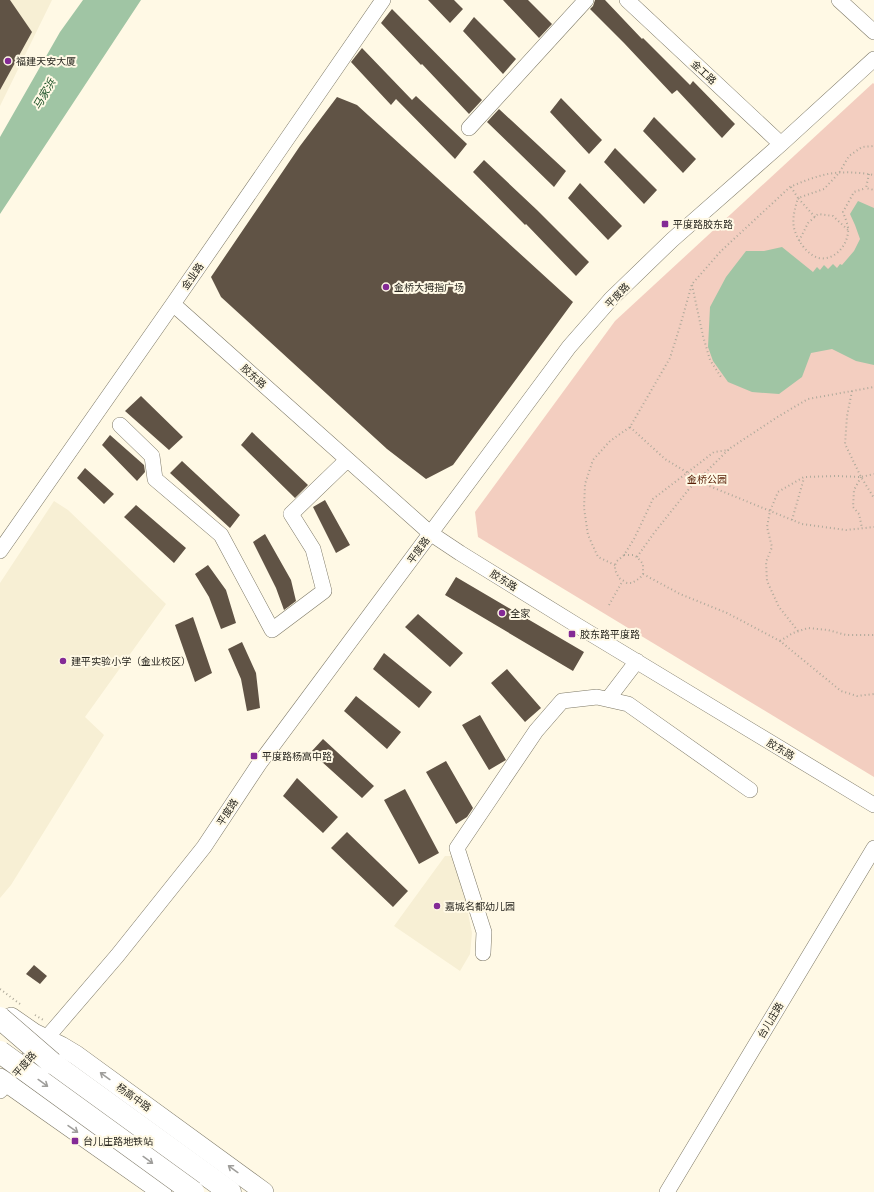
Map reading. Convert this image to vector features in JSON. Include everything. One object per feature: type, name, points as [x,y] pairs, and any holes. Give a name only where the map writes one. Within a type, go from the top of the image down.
[{"type":"highway","points":[[0,1018],[52,1064]]},
{"type":"highway","name":"杨高中路","points":[[0,1024],[52,1064],[230,1192]]},
{"type":"highway","points":[[0,1052],[193,1192]]},
{"type":"main road","name":"杨高中路","points":[[0,1010],[34,1033],[76,1055],[264,1192]]},
{"type":"main road","points":[[2,1084],[162,1192]]},
{"type":"street","name":"金业路","points":[[2,542],[173,304],[383,0]]},
{"type":"street","points":[[469,128],[586,0]]},
{"type":"street","name":"金工路","points":[[627,0],[782,144]]},
{"type":"street","points":[[839,0],[874,32]]},
{"type":"street","name":"平度路","points":[[2,1084],[46,1038],[117,956],[204,847],[259,764],[569,347],[611,299],[672,240],[782,144],[874,59]]},
{"type":"street","name":"胶东路","points":[[173,304],[430,533],[466,557],[874,805]]},
{"type":"street","points":[[120,425],[152,456],[155,479],[221,535],[272,630],[324,591],[313,549],[291,514],[347,460]]},
{"type":"street","points":[[608,699],[637,661]]},
{"type":"street","points":[[483,953],[484,932],[457,848],[536,731],[562,701],[597,697],[628,704],[750,790]]},
{"type":"street","name":"台儿庄路","points":[[666,1192],[874,848]]},
{"type":"path","points":[[798,198],[824,189],[839,173],[849,156],[862,147],[874,146]]},
{"type":"path","points":[[615,566],[598,557],[588,535],[584,508],[585,484],[593,460],[610,441],[630,427],[670,358],[692,284],[721,251],[790,187],[824,174],[839,173],[874,175]]},
{"type":"path","points":[[866,188],[870,174]]},
{"type":"path","points":[[790,187],[814,217]]},
{"type":"path","points":[[798,198],[794,211],[794,228],[799,241],[808,252],[818,258],[828,258],[839,252],[846,242],[849,231],[843,212],[854,192],[866,188],[874,190]]},
{"type":"path","points":[[799,241],[808,223],[818,214],[833,216],[849,231]]},
{"type":"path","points":[[692,284],[703,336],[710,360],[721,377]]},
{"type":"path","points":[[637,557],[689,489],[729,449],[808,399],[874,387]]},
{"type":"path","points":[[852,391],[847,416],[845,444],[861,477],[874,498]]},
{"type":"path","points":[[630,427],[666,459],[688,473],[697,481],[770,511],[802,524],[846,530],[874,527]]},
{"type":"path","points":[[624,555],[633,555],[643,564],[643,574],[632,583],[622,581],[616,574],[615,566],[617,561],[624,555],[634,539],[653,499],[714,452],[729,449]]},
{"type":"path","points":[[798,631],[778,607],[767,581],[766,562],[772,547],[767,527],[770,511],[778,492],[804,477],[861,477],[874,474]]},
{"type":"path","points":[[792,520],[804,477]]},
{"type":"path","points":[[861,477],[854,490],[853,508],[859,514],[862,528]]},
{"type":"path","points":[[643,574],[680,594],[727,613],[780,641],[841,692],[857,696],[874,694]]},
{"type":"path","points":[[609,605],[622,581]]},
{"type":"path","points":[[780,641],[793,633],[808,628],[828,630],[846,635],[874,635]]},
{"type":"shaded area","name":"福建天安大厦","points":[[0,0],[52,0],[0,106]]},
{"type":"shaded area","name":"建平实验小学（金业校区）","points":[[54,501],[68,510],[166,604],[85,717],[104,735],[11,885],[0,898],[0,583]]},
{"type":"shaded area","name":"嘉城名都幼儿园","points":[[445,856],[453,856],[463,887],[472,933],[470,954],[460,971],[394,926]]},
{"type":"green space","name":"金桥公园","points":[[873,83],[874,777],[478,537],[475,512],[615,321]]},
{"type":"water","name":"马家浜","points":[[83,0],[141,0],[0,214],[0,137],[60,32]]},
{"type":"water","points":[[858,201],[874,208],[874,365],[856,361],[832,349],[811,353],[802,377],[779,394],[752,392],[728,382],[713,361],[708,347],[710,307],[726,277],[746,251],[764,251],[782,247],[813,272],[817,267],[820,270],[824,265],[828,269],[833,264],[837,268],[840,264],[842,265],[854,251],[860,239],[850,214]]},
{"type":"building","name":"福建天安大厦","points":[[0,0],[10,0],[32,32],[0,90]]},
{"type":"building","points":[[428,0],[454,0],[463,9],[450,23]]},
{"type":"building","points":[[503,0],[528,0],[552,24],[539,38]]},
{"type":"building","points":[[595,0],[605,0],[642,39],[643,38],[690,85],[693,81],[735,124],[722,138],[677,90],[672,94],[590,9]]},
{"type":"building","points":[[392,9],[482,100],[469,114],[381,23]]},
{"type":"building","points":[[474,17],[516,59],[503,74],[463,31]]},
{"type":"building","points":[[362,48],[412,100],[416,96],[467,144],[455,159],[396,99],[391,105],[351,62]]},
{"type":"building","name":"金桥大拇指广场","points":[[337,97],[357,105],[573,302],[453,465],[426,479],[387,449],[221,297],[211,277],[300,146]]},
{"type":"building","points":[[561,98],[602,140],[589,154],[550,112]]},
{"type":"building","points":[[499,109],[566,171],[554,187],[487,122]]},
{"type":"building","points":[[654,117],[696,159],[683,173],[643,131]]},
{"type":"building","points":[[615,148],[657,190],[644,204],[604,162]]},
{"type":"building","points":[[484,160],[589,262],[576,276],[473,172]]},
{"type":"building","points":[[580,183],[622,226],[608,240],[568,198]]},
{"type":"building","points":[[141,396],[183,437],[169,450],[125,411]]},
{"type":"building","points":[[252,432],[308,485],[295,498],[241,445]]},
{"type":"building","points":[[110,435],[144,465],[145,472],[137,481],[102,445]]},
{"type":"building","points":[[182,461],[240,515],[230,528],[170,473]]},
{"type":"building","points":[[85,468],[114,494],[104,504],[77,478]]},
{"type":"building","points":[[325,500],[350,545],[336,553],[313,507]]},
{"type":"building","points":[[136,505],[186,548],[174,563],[124,517]]},
{"type":"building","points":[[265,534],[291,580],[296,601],[284,610],[276,588],[253,542]]},
{"type":"building","points":[[208,565],[226,590],[236,623],[221,629],[209,597],[195,574]]},
{"type":"building","points":[[456,577],[584,652],[573,671],[445,595]]},
{"type":"building","points":[[418,614],[463,653],[450,667],[405,627]]},
{"type":"building","points":[[193,617],[212,673],[195,682],[175,625]]},
{"type":"building","points":[[242,642],[256,673],[260,708],[247,711],[241,679],[228,649]]},
{"type":"building","points":[[384,653],[432,692],[419,708],[373,669]]},
{"type":"building","points":[[507,669],[541,708],[525,722],[491,683]]},
{"type":"building","points":[[356,696],[401,732],[387,749],[344,711]]},
{"type":"building","points":[[480,715],[506,760],[489,770],[462,725]]},
{"type":"building","points":[[323,739],[374,786],[362,798],[311,752]]},
{"type":"building","points":[[446,761],[473,808],[467,817],[456,824],[426,772]]},
{"type":"building","points":[[297,778],[338,817],[323,833],[283,796]]},
{"type":"building","points":[[405,789],[439,853],[419,864],[384,800]]},
{"type":"building","points":[[347,832],[408,891],[393,907],[331,848]]},
{"type":"building","points":[[34,965],[47,976],[40,984],[26,974]]},
{"type":"place","name":"福建天安大厦","points":[[8,61]]},
{"type":"place","name":"平度路胶东路","points":[[665,224]]},
{"type":"place","name":"金桥大拇指广场","points":[[386,287]]},
{"type":"place","name":"全家","points":[[502,613]]},
{"type":"place","name":"胶东路平度路","points":[[572,634]]},
{"type":"place","name":"建平实验小学（金业校区）","points":[[63,661]]},
{"type":"place","name":"平度路杨高中路","points":[[254,756]]},
{"type":"place","name":"嘉城名都幼儿园","points":[[437,906]]},
{"type":"place","name":"台儿庄路地铁站","points":[[75,1141]]}]
